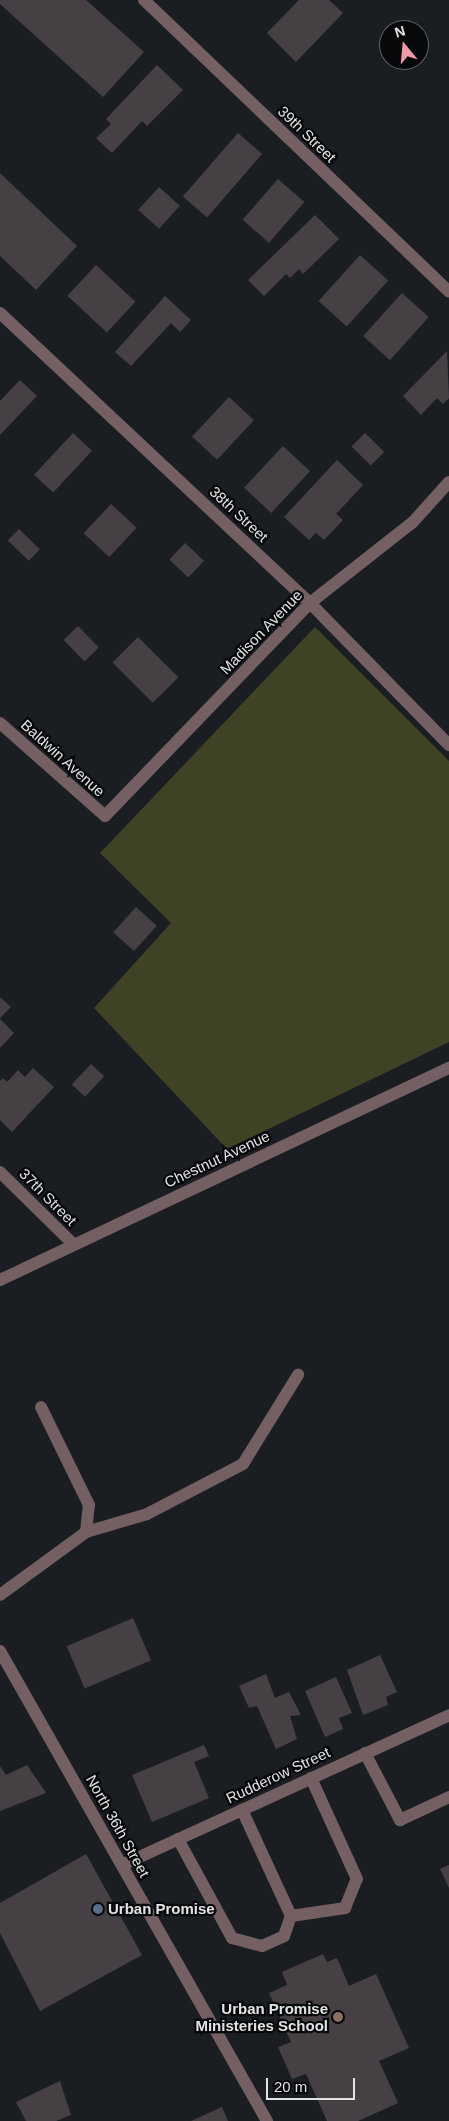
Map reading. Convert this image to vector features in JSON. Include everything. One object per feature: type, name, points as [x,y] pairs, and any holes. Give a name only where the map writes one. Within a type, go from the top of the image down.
[{"type":"street","name":"39th Street","points":[[144,0],[449,291]]},
{"type":"street","name":"38th Street","points":[[0,313],[310,603],[449,745]]},
{"type":"street","name":"Madison Avenue","points":[[105,816],[310,603],[413,522],[449,482]]},
{"type":"street","name":"Baldwin Avenue","points":[[0,723],[105,816]]},
{"type":"street","name":"Chestnut Avenue","points":[[0,1280],[449,1068]]},
{"type":"street","name":"37th Street","points":[[0,1172],[73,1244]]},
{"type":"street","points":[[0,1595],[86,1532],[148,1514],[243,1464],[298,1375]]},
{"type":"street","points":[[41,1407],[89,1504],[86,1532]]},
{"type":"street","name":"North 36th Street","points":[[0,1651],[267,2121]]},
{"type":"street","name":"Rudderow Street","points":[[122,1866],[449,1714]]},
{"type":"street","points":[[366,1753],[400,1820],[449,1797]]},
{"type":"street","points":[[291,1916],[345,1908],[357,1879],[311,1778]]},
{"type":"street","points":[[178,1840],[232,1938],[262,1946],[284,1936],[291,1916],[242,1810]]},
{"type":"green space","points":[[315,627],[449,761],[449,1042],[227,1149],[94,1008],[171,923],[100,853]]},
{"type":"building","points":[[0,0],[86,0],[144,52],[103,97],[0,4]]},
{"type":"building","points":[[299,0],[329,0],[343,13],[296,62],[267,33]]},
{"type":"building","points":[[157,65],[183,90],[147,126],[142,121],[112,153],[96,138],[111,124],[106,119]]},
{"type":"building","points":[[238,133],[262,154],[207,217],[183,196]]},
{"type":"building","points":[[0,173],[77,246],[36,290],[0,256]]},
{"type":"building","points":[[278,179],[304,202],[269,243],[243,220]]},
{"type":"building","points":[[159,187],[180,206],[159,229],[138,210]]},
{"type":"building","points":[[315,215],[339,239],[303,274],[299,269],[290,278],[286,274],[264,296],[248,280]]},
{"type":"building","points":[[360,255],[388,280],[347,327],[319,301]]},
{"type":"building","points":[[96,265],[135,302],[107,333],[67,296]]},
{"type":"building","points":[[402,293],[429,317],[390,360],[363,336]]},
{"type":"building","points":[[165,296],[191,320],[180,332],[171,323],[131,366],[115,352]]},
{"type":"building","points":[[447,351],[449,398],[443,404],[437,398],[421,415],[403,396]]},
{"type":"building","points":[[20,380],[37,396],[0,435],[0,401]]},
{"type":"building","points":[[229,397],[254,420],[217,460],[192,436]]},
{"type":"building","points":[[73,433],[92,451],[53,492],[34,475]]},
{"type":"building","points":[[365,433],[384,452],[371,466],[352,446]]},
{"type":"building","points":[[283,446],[310,471],[271,513],[244,488]]},
{"type":"building","points":[[337,460],[363,485],[336,514],[343,520],[324,540],[316,533],[309,540],[284,517]]},
{"type":"building","points":[[111,504],[137,528],[109,557],[84,533]]},
{"type":"building","points":[[19,529],[40,549],[29,561],[8,541]]},
{"type":"building","points":[[185,543],[204,561],[188,578],[169,560]]},
{"type":"building","points":[[78,626],[99,648],[84,661],[64,640]]},
{"type":"building","points":[[138,637],[178,677],[153,703],[113,662]]},
{"type":"building","points":[[136,907],[157,926],[134,951],[113,932]]},
{"type":"building","points":[[0,997],[11,1007],[0,1018]]},
{"type":"building","points":[[0,1019],[14,1033],[0,1048]]},
{"type":"building","points":[[91,1064],[104,1076],[85,1097],[72,1084]]},
{"type":"building","points":[[33,1068],[54,1087],[12,1132],[0,1120],[0,1081],[3,1078],[7,1082],[18,1070],[25,1077]]},
{"type":"building","points":[[133,1618],[151,1660],[85,1688],[67,1646]]},
{"type":"building","points":[[380,1655],[397,1692],[386,1697],[388,1705],[363,1715],[347,1670]]},
{"type":"building","points":[[266,1674],[275,1698],[289,1692],[301,1715],[290,1716],[297,1739],[276,1749],[257,1706],[249,1708],[239,1686]]},
{"type":"building","points":[[336,1677],[352,1713],[339,1718],[343,1729],[325,1737],[305,1691]]},
{"type":"building","points":[[204,1745],[209,1756],[194,1762],[209,1798],[152,1822],[132,1775]]},
{"type":"building","points":[[27,1765],[46,1793],[0,1811],[0,1766],[6,1775]]},
{"type":"building","points":[[86,1854],[142,1955],[40,2011],[0,1933],[0,1903]]},
{"type":"building","points":[[449,1865],[449,1888],[440,1869]]},
{"type":"building","name":"Urban Promise Ministeries School","points":[[323,1954],[327,1962],[337,1958],[349,1986],[376,1974],[409,2048],[379,2061],[398,2103],[358,2121],[327,2121],[306,2074],[292,2079],[278,2047],[291,2042],[269,1993],[287,1985],[282,1972]]},
{"type":"building","points":[[60,2081],[71,2115],[56,2121],[26,2121],[16,2102]]},
{"type":"building","points":[[222,2107],[228,2121],[191,2121]]},
{"type":"place","name":"Urban Promise","points":[[98,1909]]},
{"type":"place","name":"Urban Promise Ministeries School","points":[[338,2017]]}]
